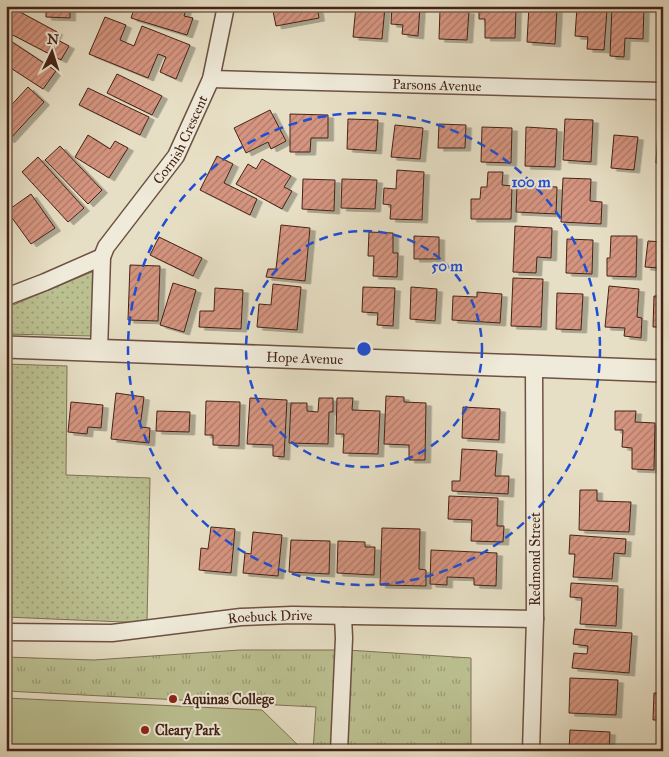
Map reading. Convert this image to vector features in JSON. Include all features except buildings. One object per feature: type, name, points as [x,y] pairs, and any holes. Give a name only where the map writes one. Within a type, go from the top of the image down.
[{"type":"street","name":"Cornish Crescent","points":[[99,350],[102,257],[106,247],[176,156],[211,78],[226,6]]},
{"type":"street","name":"Parsons Avenue","points":[[211,78],[663,91]]},
{"type":"street","points":[[6,297],[102,257]]},
{"type":"street","name":"Hope Avenue","points":[[6,347],[663,371]]},
{"type":"street","name":"Redmond Street","points":[[531,751],[535,619],[534,367]]},
{"type":"street","name":"Roebuck Drive","points":[[6,632],[112,634],[241,617],[292,615],[535,619]]},
{"type":"street","points":[[339,751],[344,638],[343,616]]},
{"type":"green space","points":[[94,271],[92,336],[6,334],[6,308]]},
{"type":"green space","points":[[6,364],[67,366],[66,475],[150,478],[147,623],[6,617]]},
{"type":"green space","points":[[240,650],[347,650],[471,658],[471,751],[313,751],[316,707],[6,691],[6,657],[94,660]]},
{"type":"green space","name":"Cleary Park","points":[[6,698],[262,710],[304,751],[6,751]]},
{"type":"place","name":"Aquinas College","points":[[173,699]]},
{"type":"place","name":"Cleary Park","points":[[145,730]]}]
